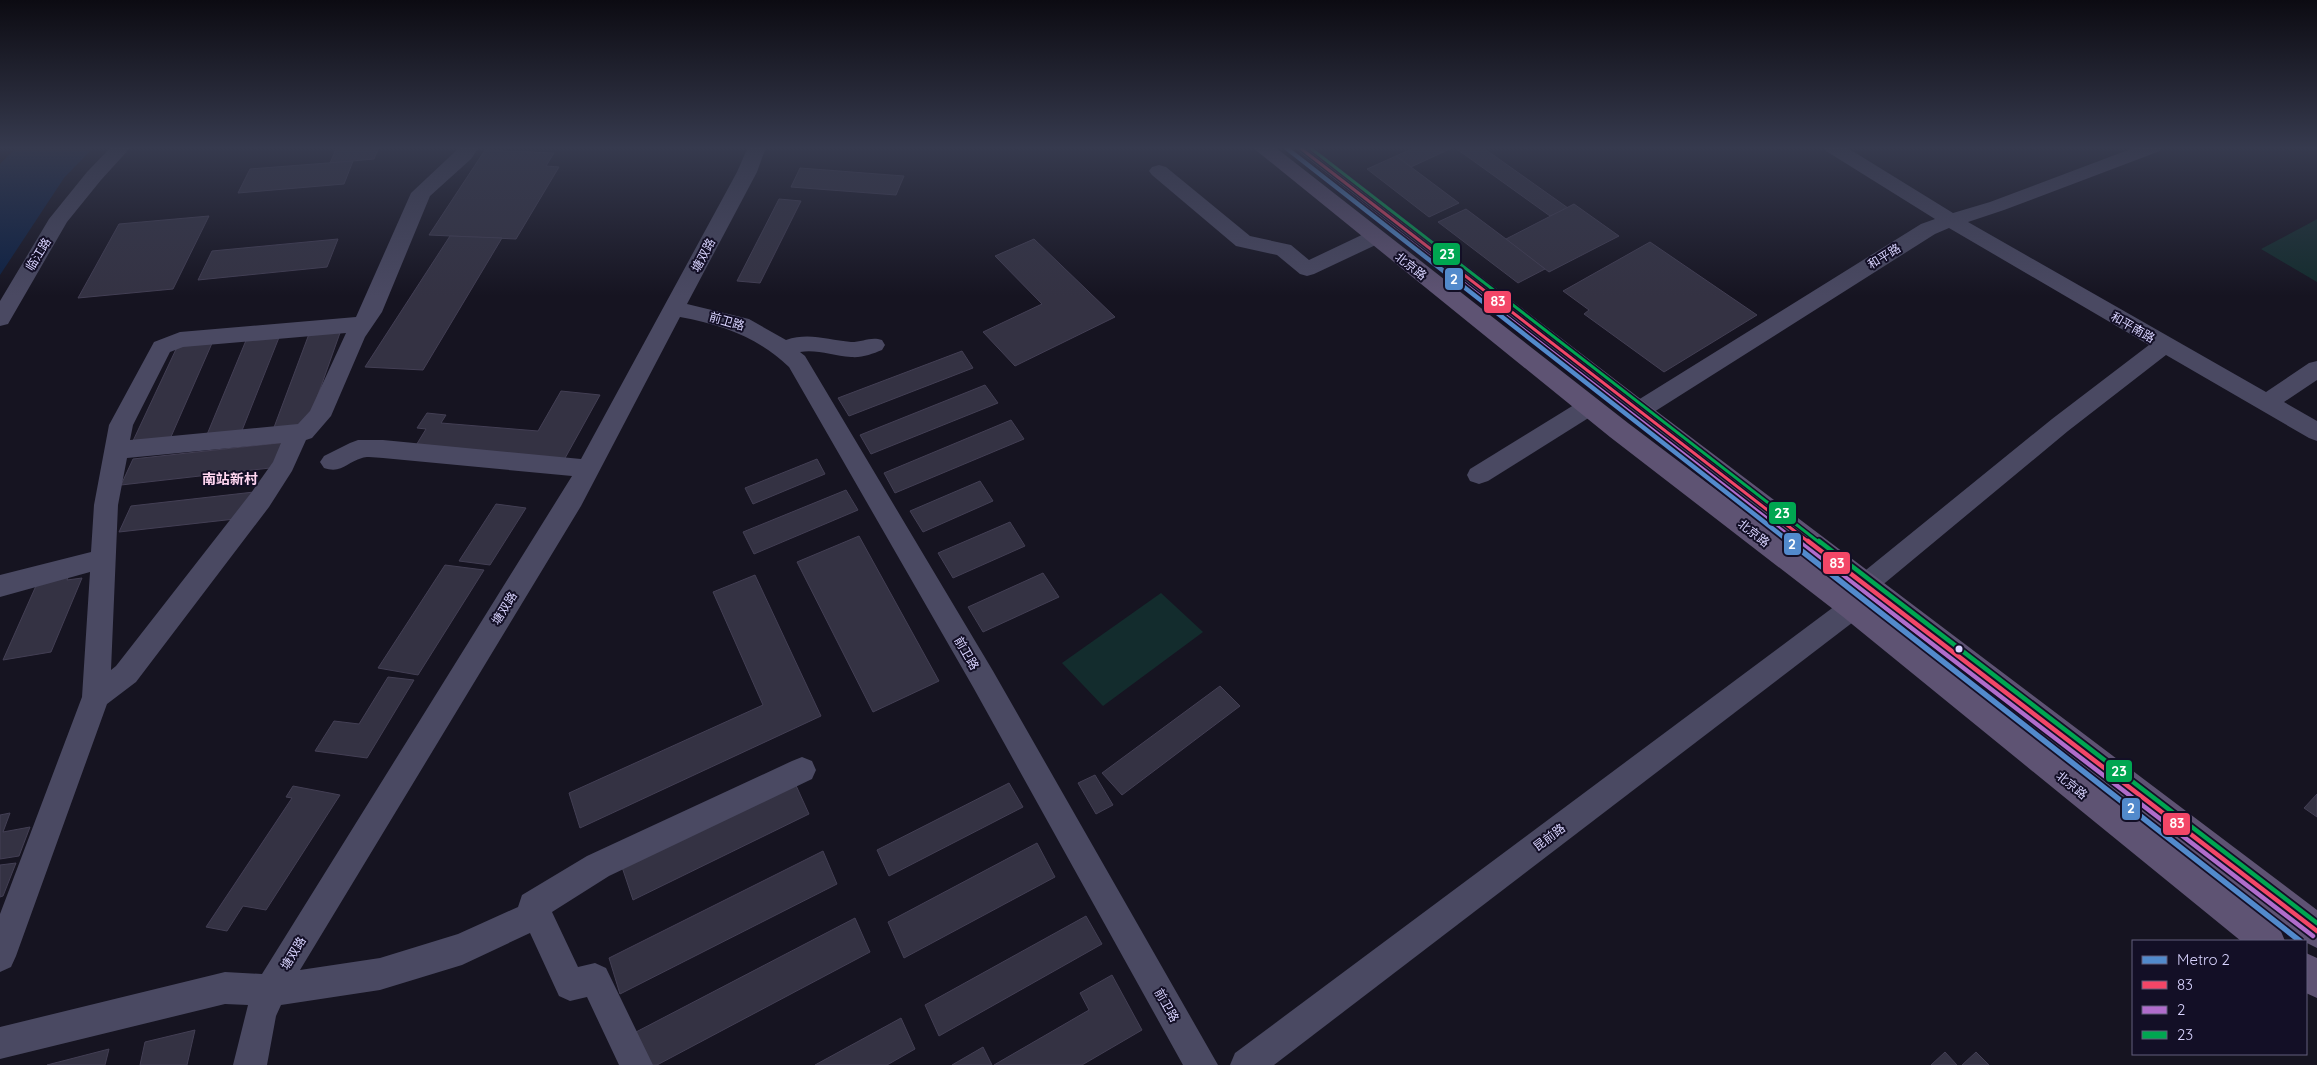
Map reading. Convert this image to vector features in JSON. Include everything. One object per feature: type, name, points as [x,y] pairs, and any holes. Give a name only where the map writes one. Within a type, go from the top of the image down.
[{"type":"main road","name":"北京路","points":[[1324,197],[1590,406],[1858,597],[2317,931]]},
{"type":"main road","name":"北京路","points":[[1363,197],[1638,411],[2267,940]]},
{"type":"main road","points":[[2307,972],[2317,980]]},
{"type":"street","name":"临江路","points":[[0,319],[59,219],[77,197]]},
{"type":"street","points":[[96,697],[126,674],[260,500],[284,465],[300,432],[319,416],[362,324],[371,312],[419,197]]},
{"type":"street","name":"塘双路","points":[[250,1065],[260,1016],[270,990],[412,756],[572,499],[734,197]]},
{"type":"street","points":[[1190,197],[1243,241],[1284,250],[1301,264],[1369,233]]},
{"type":"street","name":"和平南路","points":[[1914,197],[2164,345],[2317,432]]},
{"type":"street","name":"和平路","points":[[1638,411],[1928,229],[1950,219],[1988,209],[2021,197]]},
{"type":"street","name":"前卫路","points":[[675,309],[741,323],[774,340],[797,362],[978,671],[1201,1065]]},
{"type":"street","points":[[0,956],[96,697],[106,505],[116,450],[121,425],[162,346],[180,340],[362,324]]},
{"type":"street","points":[[784,349],[792,345],[812,342],[857,351],[874,345]]},
{"type":"street","name":"昆前路","points":[[1247,1065],[1858,597],[2060,424],[2164,345]]},
{"type":"street","points":[[2266,403],[2317,370]]},
{"type":"street","points":[[1479,475],[1590,406]]},
{"type":"street","points":[[116,450],[300,432]]},
{"type":"street","points":[[298,462],[294,463],[300,432]]},
{"type":"street","points":[[332,462],[358,449],[383,449],[588,469]]},
{"type":"street","points":[[0,586],[65,570],[103,558]]},
{"type":"street","points":[[636,1065],[595,979],[570,985],[533,906],[598,866],[802,770]]},
{"type":"street","points":[[0,1043],[226,988],[270,990],[380,974],[462,949],[536,914]]},
{"type":"green space","points":[[2317,219],[2317,282],[2261,249],[2310,223]]},
{"type":"green space","points":[[1161,593],[1203,632],[1103,706],[1062,663]]},
{"type":"water","points":[[0,197],[52,197],[0,275]]},
{"type":"building","points":[[454,197],[541,197],[516,239],[429,235]]},
{"type":"building","points":[[1403,197],[1451,197],[1459,203],[1429,217]]},
{"type":"building","points":[[1523,197],[1552,197],[1568,208],[1550,216]]},
{"type":"building","points":[[779,199],[801,201],[760,283],[737,281]]},
{"type":"building","points":[[1574,204],[1619,236],[1549,272],[1506,239]]},
{"type":"building","points":[[1466,209],[1545,269],[1518,283],[1438,222]]},
{"type":"building","points":[[209,216],[173,289],[78,298],[119,224]]},
{"type":"building","points":[[450,236],[502,238],[423,370],[365,367]]},
{"type":"building","points":[[338,239],[327,267],[198,280],[212,251]]},
{"type":"building","points":[[1034,239],[1115,317],[1015,366],[983,332],[1042,304],[995,256]]},
{"type":"building","points":[[1650,242],[1757,315],[1664,372],[1584,314],[1589,310],[1563,291]]},
{"type":"building","points":[[341,330],[307,426],[273,430],[309,334]]},
{"type":"building","points":[[280,335],[241,433],[206,437],[247,338]]},
{"type":"building","points":[[213,341],[170,439],[132,443],[178,345]]},
{"type":"building","points":[[962,351],[973,368],[849,416],[838,398]]},
{"type":"building","points":[[985,385],[998,403],[871,454],[860,435]]},
{"type":"building","points":[[561,391],[600,395],[564,460],[415,447],[426,429],[417,428],[427,413],[446,415],[441,423],[538,431]]},
{"type":"building","points":[[1011,420],[1024,439],[895,493],[884,473]]},
{"type":"building","points":[[288,442],[279,467],[121,485],[133,459]]},
{"type":"building","points":[[817,459],[825,474],[753,504],[745,488]]},
{"type":"building","points":[[980,481],[993,501],[923,532],[910,511]]},
{"type":"building","points":[[846,490],[858,510],[754,554],[743,532]]},
{"type":"building","points":[[254,492],[244,518],[119,532],[131,506]]},
{"type":"building","points":[[496,504],[526,508],[490,565],[459,561]]},
{"type":"building","points":[[1010,522],[1025,546],[953,578],[938,553]]},
{"type":"building","points":[[859,536],[939,681],[873,712],[797,562]]},
{"type":"building","points":[[445,565],[484,570],[418,675],[378,668]]},
{"type":"building","points":[[1043,573],[1059,597],[983,632],[968,607]]},
{"type":"building","points":[[69,575],[67,580],[82,578],[51,652],[3,660],[39,579]]},
{"type":"building","points":[[755,575],[821,716],[580,828],[569,793],[763,705],[713,592]]},
{"type":"building","points":[[388,677],[414,680],[367,758],[315,751],[334,721],[359,724]]},
{"type":"building","points":[[1220,686],[1240,706],[1122,795],[1102,773]]},
{"type":"building","points":[[1095,775],[1113,805],[1096,814],[1078,783]]},
{"type":"building","points":[[794,781],[809,814],[633,900],[621,864]]},
{"type":"building","points":[[1009,783],[1023,807],[889,876],[877,850]]},
{"type":"building","points":[[293,786],[340,795],[266,910],[243,906],[227,931],[206,927],[292,798],[286,797]]},
{"type":"building","points":[[2317,794],[2317,817],[2304,808]]},
{"type":"building","points":[[10,813],[3,832],[30,827],[19,856],[0,859],[0,815]]},
{"type":"building","points":[[1037,843],[1055,877],[904,958],[888,922]]},
{"type":"building","points":[[823,851],[837,884],[620,994],[609,958]]},
{"type":"building","points":[[16,863],[3,896],[0,897],[0,865]]},
{"type":"building","points":[[1086,916],[1102,944],[939,1036],[925,1005]]},
{"type":"building","points":[[855,918],[870,952],[657,1065],[646,1065],[636,1032]]},
{"type":"building","points":[[1112,975],[1142,1030],[1082,1065],[994,1065],[1089,1010],[1080,993]]},
{"type":"building","points":[[901,1018],[915,1049],[887,1065],[815,1065]]},
{"type":"building","points":[[195,1030],[187,1065],[140,1065],[145,1042]]},
{"type":"building","points":[[983,1047],[992,1065],[952,1065]]},
{"type":"building","points":[[109,1049],[105,1065],[47,1065]]},
{"type":"building","points":[[1945,1052],[1957,1065],[1931,1065]]},
{"type":"building","points":[[1976,1052],[1989,1065],[1962,1065]]},
{"type":"metro line","name":"2","points":[[1349,197],[2299,940]]},
{"type":"transit line","name":"2","points":[[1352,197],[1634,416],[2313,936]]},
{"type":"transit line","name":"83","points":[[1363,197],[1638,411],[2317,931]]},
{"type":"transit line","name":"23","points":[[1373,197],[1642,406],[2317,923]]},
{"type":"district","name":"南站新村","points":[[230,479]]}]
